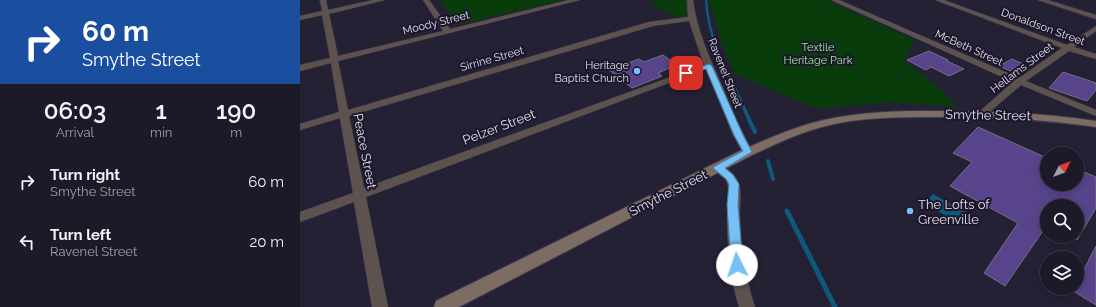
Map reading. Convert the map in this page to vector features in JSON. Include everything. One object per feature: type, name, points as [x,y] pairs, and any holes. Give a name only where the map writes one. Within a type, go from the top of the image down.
[{"type":"street","name":"Peace Street","points":[[323,0],[380,307]]},
{"type":"street","points":[[300,18],[382,0]]},
{"type":"street","points":[[426,0],[448,32]]},
{"type":"street","name":"Moody Street","points":[[300,68],[576,0]]},
{"type":"street","name":"Ravenel Street","points":[[690,0],[692,19],[709,66],[738,135],[748,152]]},
{"type":"street","name":"McBeth Street","points":[[834,0],[1019,82],[1096,113]]},
{"type":"street","name":"Donaldson Street","points":[[938,0],[1068,48],[1096,56]]},
{"type":"street","points":[[1041,0],[1096,17]]},
{"type":"street","name":"Sirrine Street","points":[[300,127],[652,24],[692,19]]},
{"type":"street","name":"Hellams Street","points":[[982,114],[1019,82],[1096,28]]},
{"type":"street","name":"Pelzer Street","points":[[300,217],[620,97],[709,66]]},
{"type":"street","name":"Smythe Street","points":[[442,307],[748,152],[800,130],[850,118],[906,114],[1043,116],[1096,124]]},
{"type":"street","points":[[718,168],[730,177],[734,184],[733,205],[737,265],[742,293],[747,307]]},
{"type":"green space","points":[[438,0],[563,0],[461,24]]},
{"type":"green space","points":[[657,0],[695,0],[682,19],[651,5]]},
{"type":"green space","name":"Textile Heritage Park","points":[[709,0],[826,0],[915,40],[903,61],[940,88],[957,107],[893,102],[817,109],[735,74],[722,46]]},
{"type":"water","points":[[933,194],[969,214],[960,224],[924,203]]},
{"type":"building","points":[[929,51],[964,69],[949,76],[931,67],[926,70],[907,60]]},
{"type":"building","name":"Heritage Baptist Church","points":[[663,55],[677,65],[658,73],[662,76],[632,88],[609,70],[639,59],[644,62]]},
{"type":"building","points":[[1012,59],[1026,65],[1013,72],[999,66]]},
{"type":"building","points":[[1063,72],[1096,83],[1096,90],[1087,101],[1049,88]]},
{"type":"building","points":[[978,127],[1040,155],[1040,191],[1084,191],[1084,172],[1096,177],[1096,208],[1084,228],[1084,199],[1040,199],[1040,235],[1005,286],[984,273],[1018,223],[950,186],[972,162],[953,153]]},
{"type":"building","points":[[1096,246],[1096,305],[1080,295],[1084,295],[1084,269]]},
{"type":"waterway","points":[[706,0],[710,28],[719,54]]},
{"type":"waterway","points":[[718,53],[750,121]]},
{"type":"waterway","points":[[749,120],[755,132]]},
{"type":"waterway","points":[[768,161],[773,179]]},
{"type":"waterway","points":[[787,211],[835,307]]},
{"type":"place","name":"Heritage Baptist Church","points":[[637,71]]},
{"type":"place","name":"The Lofts of Greenville","points":[[910,211]]},
{"type":"route","points":[[686,73],[709,66],[738,135],[748,152],[718,168],[730,177],[734,184],[733,205],[737,265]]}]
